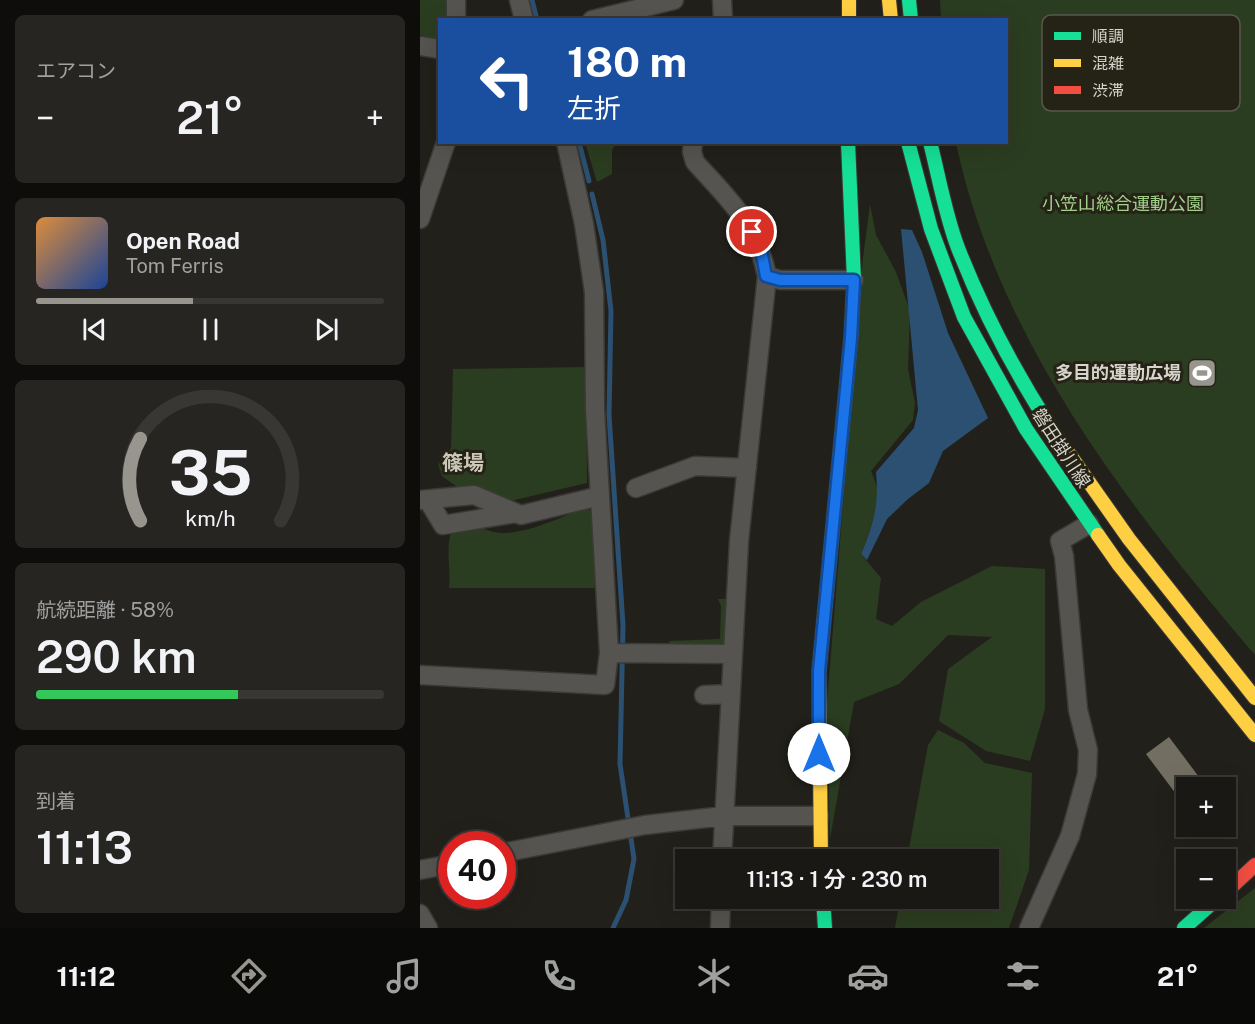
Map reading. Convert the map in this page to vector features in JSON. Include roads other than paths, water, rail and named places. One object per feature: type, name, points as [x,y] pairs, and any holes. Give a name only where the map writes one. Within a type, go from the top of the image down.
[{"type":"main road","points":[[849,0],[849,18]]},
{"type":"main road","points":[[890,0],[891,18]]},
{"type":"main road","points":[[909,0],[911,18]]},
{"type":"main road","points":[[820,849],[819,671],[851,338],[854,280],[848,144]]},
{"type":"main road","name":"磐田掛川線","points":[[909,144],[931,229],[964,317],[1026,429],[1089,524],[1167,627],[1255,735]]},
{"type":"main road","name":"磐田掛川線","points":[[931,144],[957,245],[982,306],[1018,376],[1072,463],[1255,698]]},
{"type":"main road","points":[[1236,883],[1255,865]]},
{"type":"main road","points":[[824,909],[825,928]]},
{"type":"main road","points":[[1184,928],[1206,909]]},
{"type":"street","points":[[456,0],[456,18]]},
{"type":"street","points":[[519,0],[524,18]]},
{"type":"street","points":[[600,18],[674,0]]},
{"type":"street","points":[[722,0],[723,18]]},
{"type":"street","points":[[420,46],[438,49]]},
{"type":"street","points":[[420,219],[445,144]]},
{"type":"street","points":[[420,675],[605,686],[609,653],[595,410],[594,292],[584,224],[566,144]]},
{"type":"street","points":[[693,144],[695,162],[743,215],[761,250],[766,276],[740,542],[722,849]]},
{"type":"street","points":[[766,276],[780,280],[854,280]]},
{"type":"street","points":[[636,488],[695,466],[747,468]]},
{"type":"street","points":[[424,500],[474,495],[521,515],[600,496]]},
{"type":"street","points":[[424,500],[443,525],[516,513]]},
{"type":"street","points":[[1029,928],[1070,836],[1087,774],[1088,750],[1078,710],[1064,556],[1060,542],[1089,524]]},
{"type":"street","points":[[609,653],[733,654]]},
{"type":"street","points":[[704,695],[731,694]]},
{"type":"street","points":[[516,851],[645,825],[724,816],[819,816]]},
{"type":"street","points":[[420,870],[438,867]]},
{"type":"street","points":[[720,928],[721,909]]},
{"type":"street","points":[[420,914],[428,928]]},
{"type":"water","points":[[901,229],[912,230],[922,252],[948,333],[988,418],[943,451],[929,483],[887,519],[867,560],[861,554],[874,514],[877,495],[876,472],[914,428],[918,410]]},
{"type":"waterway","points":[[532,0],[536,18]]},
{"type":"waterway","points":[[580,144],[589,181]]},
{"type":"waterway","points":[[592,194],[603,240],[611,311],[609,415],[623,625],[620,764],[634,859],[626,900],[613,928]]},
{"type":"place","name":"多目的運動広場","points":[[1202,373]]},
{"type":"district","name":"篠場","points":[[463,463]]},
{"type":"park label","name":"小笠山総合運動公園","points":[[1123,204]]}]
